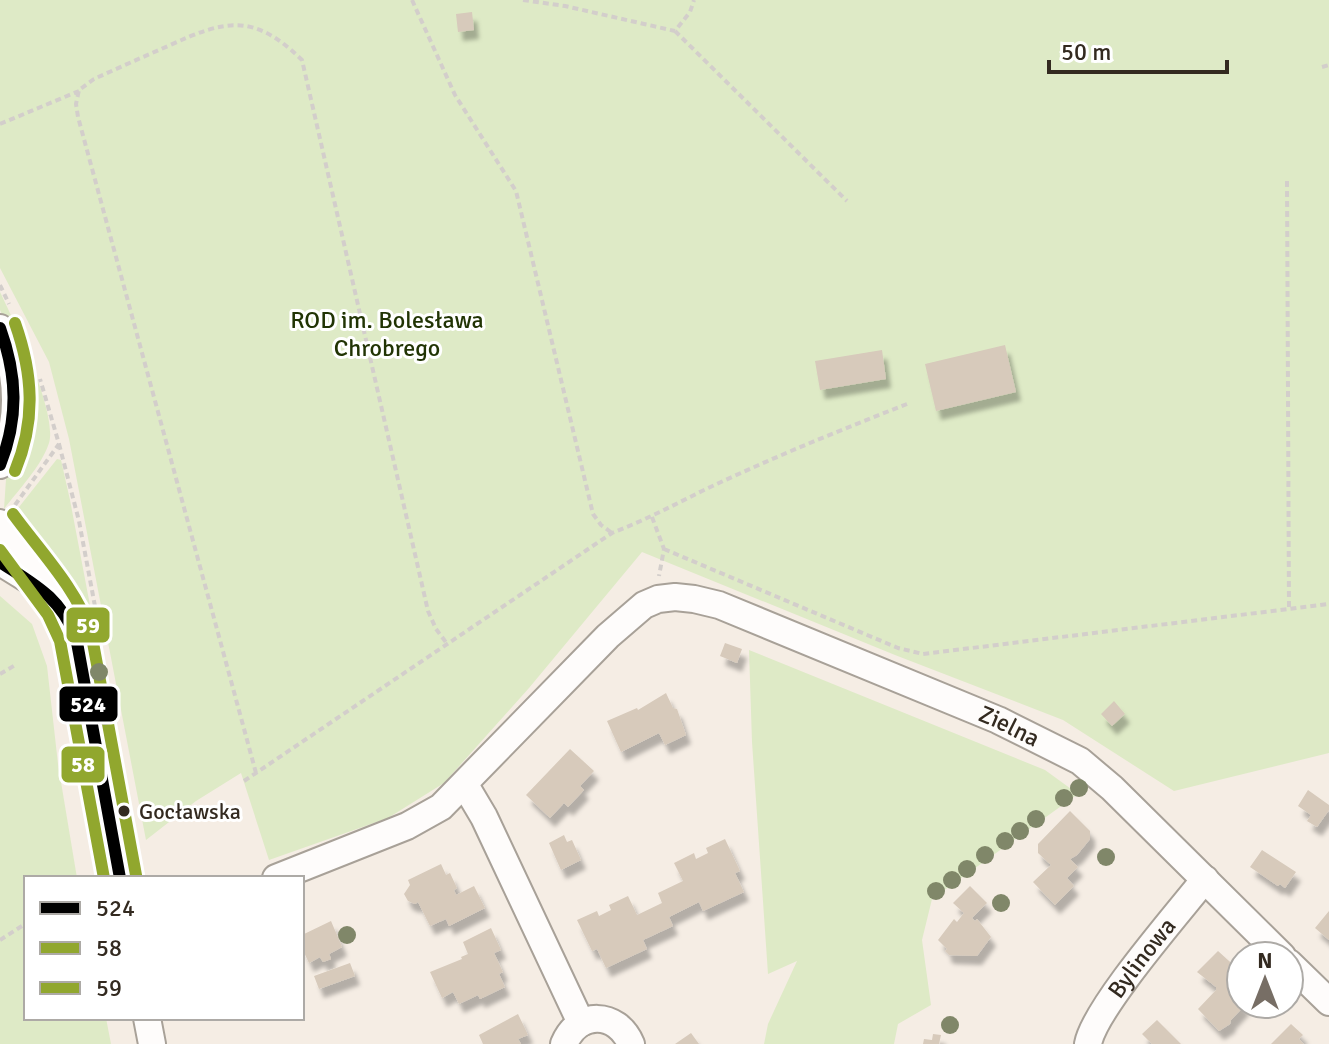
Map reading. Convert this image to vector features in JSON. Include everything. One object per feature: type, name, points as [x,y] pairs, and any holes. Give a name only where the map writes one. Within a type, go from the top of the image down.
[{"type":"street","points":[[0,328],[12,362],[16,403],[11,437],[0,465]]},
{"type":"street","points":[[0,523],[70,620],[76,637],[120,876]]},
{"type":"street","points":[[0,562],[49,592]]},
{"type":"street","name":"Zielna","points":[[465,785],[608,636],[644,605],[658,599],[694,599],[732,610],[1047,742],[1080,761],[1112,788],[1266,940]]},
{"type":"street","points":[[281,876],[407,826],[441,807],[465,785],[484,817],[581,1023]]},
{"type":"street","name":"Bylinowa","points":[[1088,1044],[1089,1035],[1106,1008],[1205,879]]},
{"type":"street","points":[[1305,979],[1329,1002]]},
{"type":"street","points":[[564,1044],[571,1030],[581,1023],[605,1019],[626,1032],[631,1044]]},
{"type":"street","points":[[147,1020],[152,1044]]},
{"type":"path","points":[[412,0],[455,95],[516,191],[593,514],[612,533]]},
{"type":"path","points":[[523,0],[565,6],[675,31],[847,201]]},
{"type":"path","points":[[675,31],[690,12],[694,0]]},
{"type":"path","points":[[0,124],[79,90],[94,79],[209,27],[230,24],[252,27],[288,46],[302,60],[428,611],[448,645]]},
{"type":"path","points":[[1322,67],[1329,65]]},
{"type":"path","points":[[79,90],[76,104],[78,117],[256,773]]},
{"type":"path","points":[[1287,181],[1289,608]]},
{"type":"path","points":[[244,781],[612,533],[822,437],[907,404]]},
{"type":"path","points":[[652,517],[664,549],[660,559]]},
{"type":"path","points":[[664,549],[898,648],[923,654],[1329,604]]},
{"type":"path","points":[[0,674],[17,664]]},
{"type":"path","points":[[0,940],[22,926]]},
{"type":"green space","name":"ROD im. Bolesława Chrobrego","points":[[0,0],[1329,0],[1329,753],[1174,791],[1063,720],[642,552],[529,688],[444,783],[388,818],[269,860],[241,773],[196,801],[146,840],[69,439],[49,362],[0,268]]},
{"type":"green space","points":[[0,292],[33,368],[50,429],[49,443],[41,461],[4,509],[15,344],[0,310]]},
{"type":"green space","points":[[57,459],[61,460],[70,500],[119,758],[107,723],[93,650],[82,614],[58,578],[8,521]]},
{"type":"green space","points":[[0,596],[32,624],[47,666],[58,764],[77,876],[24,876],[24,1020],[106,1020],[111,1044],[0,1044]]},
{"type":"green space","points":[[749,650],[1045,770],[1078,794],[932,899],[922,940],[931,1005],[898,1024],[894,1044],[764,1044],[768,1024],[797,961],[768,974]]},
{"type":"building","points":[[472,12],[474,30],[458,32],[456,14]]},
{"type":"building","points":[[1005,345],[1016,392],[936,411],[925,364]]},
{"type":"building","points":[[882,350],[886,379],[820,390],[815,361]]},
{"type":"building","points":[[725,643],[742,649],[737,663],[720,656]]},
{"type":"building","points":[[666,693],[673,708],[677,709],[686,735],[665,745],[659,733],[621,752],[607,721],[638,710]]},
{"type":"building","points":[[1114,701],[1125,714],[1112,726],[1101,714]]},
{"type":"building","points":[[570,749],[594,771],[580,786],[584,790],[568,807],[564,803],[550,818],[526,795]]},
{"type":"building","points":[[1308,790],[1329,805],[1317,827],[1307,821],[1311,815],[1298,806]]},
{"type":"building","points":[[1070,811],[1090,831],[1090,839],[1070,859],[1078,867],[1067,878],[1074,886],[1055,905],[1033,882],[1051,865],[1038,853],[1038,844]]},
{"type":"building","points":[[564,835],[567,842],[572,840],[581,860],[561,870],[549,843]]},
{"type":"building","points":[[725,839],[740,871],[735,873],[744,892],[703,911],[699,902],[669,917],[673,926],[643,940],[647,949],[606,968],[597,949],[592,951],[577,920],[597,911],[599,916],[611,910],[609,905],[628,896],[637,915],[662,903],[658,893],[683,881],[674,863],[694,853],[696,859],[708,853],[706,848]]},
{"type":"building","points":[[1262,850],[1296,872],[1285,888],[1250,867]]},
{"type":"building","points":[[441,864],[446,875],[450,873],[457,888],[454,890],[456,895],[474,886],[485,908],[449,926],[446,919],[430,926],[418,902],[408,901],[404,894],[410,885],[408,880]]},
{"type":"building","points":[[970,886],[987,903],[972,918],[977,919],[991,937],[977,956],[949,955],[938,940],[954,919],[957,922],[964,913],[953,903]]},
{"type":"building","points":[[1329,911],[1329,940],[1315,928]]},
{"type":"building","points":[[331,921],[342,947],[329,954],[331,959],[323,962],[320,957],[309,963],[304,952],[304,934]]},
{"type":"building","points":[[491,928],[501,950],[494,953],[503,972],[499,974],[505,987],[480,999],[478,995],[459,1004],[453,992],[442,998],[430,972],[462,959],[468,954],[463,942]]},
{"type":"building","points":[[1218,951],[1225,957],[1225,1020],[1231,1020],[1219,1031],[1198,1009],[1216,987],[1197,972]]},
{"type":"building","points":[[350,963],[355,976],[319,989],[314,976]]},
{"type":"building","points":[[518,1014],[528,1035],[518,1039],[521,1044],[483,1044],[479,1035]]},
{"type":"building","points":[[1157,1020],[1181,1044],[1152,1044],[1142,1034]]},
{"type":"building","points":[[1291,1024],[1303,1035],[1299,1039],[1304,1044],[1271,1044]]},
{"type":"building","points":[[691,1033],[699,1044],[675,1044]]},
{"type":"building","points":[[933,1034],[941,1035],[939,1044],[923,1044],[924,1039],[932,1040]]},
{"type":"transit line","name":"59","points":[[15,323],[26,361],[30,397],[26,434],[15,471]]},
{"type":"transit line","name":"524","points":[[0,328],[10,363],[14,396],[10,430],[0,465]]},
{"type":"transit line","name":"59","points":[[13,514],[67,585],[91,632],[136,875]]},
{"type":"transit line","name":"58","points":[[0,550],[48,615],[60,641],[104,876]]},
{"type":"transit line","name":"524","points":[[0,562],[54,601],[76,637],[120,876]]},
{"type":"place","name":"Gocławska","points":[[124,811]]}]
